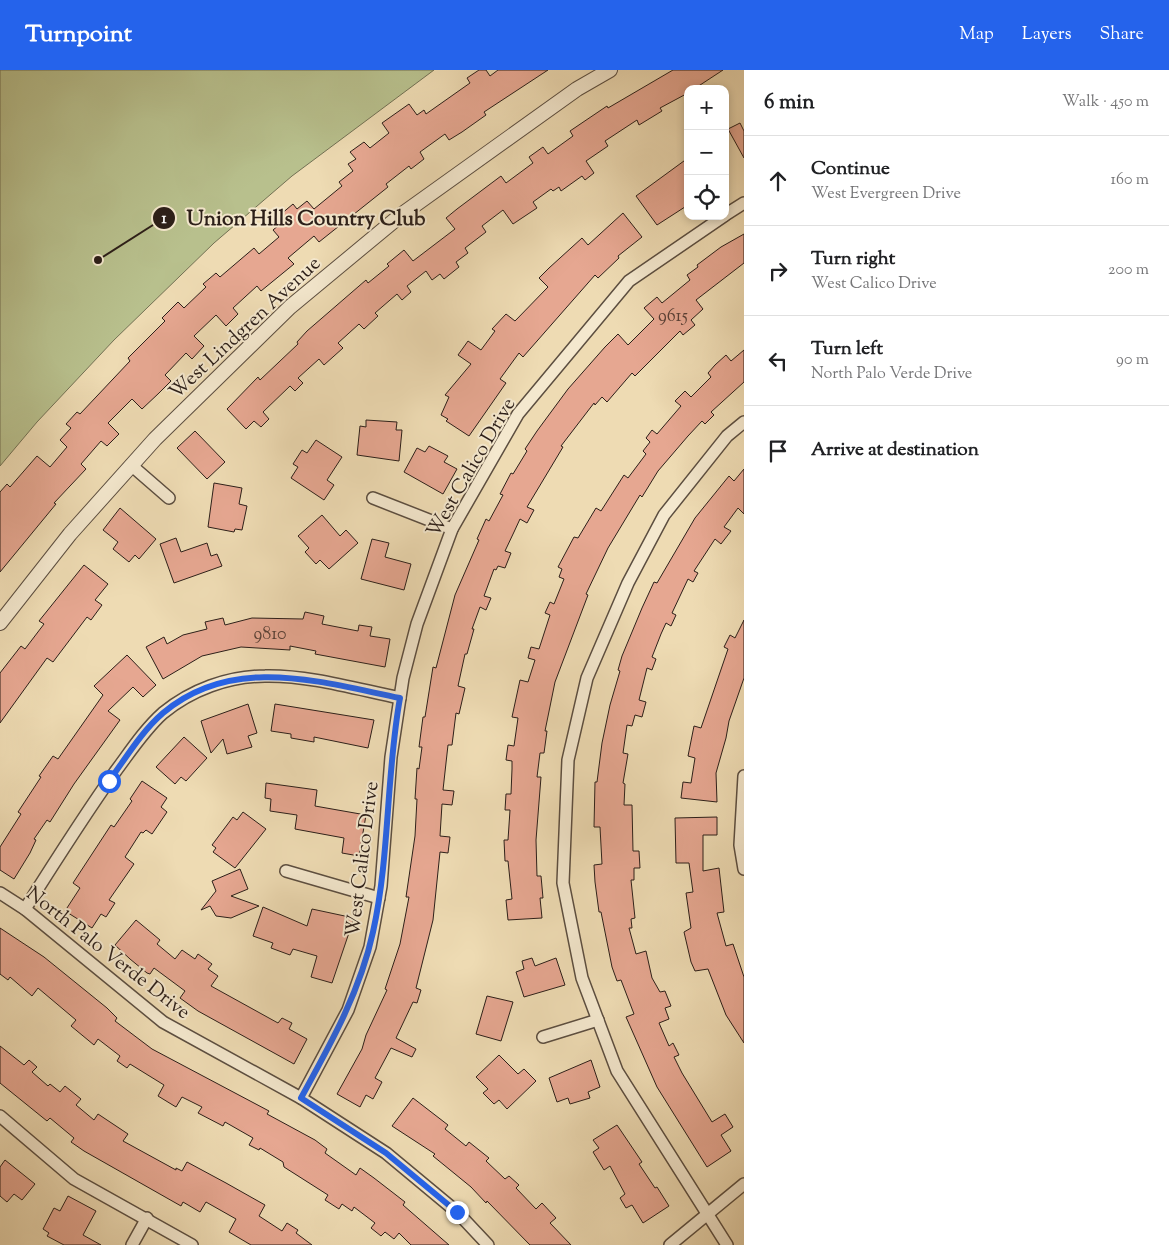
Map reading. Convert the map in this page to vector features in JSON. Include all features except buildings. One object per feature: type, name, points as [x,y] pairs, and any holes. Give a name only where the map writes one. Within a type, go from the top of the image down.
[{"type":"street","name":"West Lindgren Avenue","points":[[0,623],[65,540],[131,465],[290,307],[401,215],[578,88],[610,70]]},
{"type":"street","name":"West Calico Drive","points":[[729,213],[744,203]]},
{"type":"street","name":"West Calico Drive","points":[[301,1098],[336,1034],[354,994],[370,947],[379,898],[391,757],[400,698],[417,624],[452,529],[518,414],[629,281],[719,220]]},
{"type":"street","points":[[727,1245],[617,1071],[582,978],[563,883],[568,760],[587,678],[628,583],[664,515],[727,436],[744,422]]},
{"type":"street","points":[[131,465],[169,498]]},
{"type":"street","points":[[374,498],[452,529]]},
{"type":"street","points":[[26,909],[72,836],[136,744],[163,714],[190,695],[235,679],[264,676],[296,678],[400,698]]},
{"type":"street","points":[[744,776],[740,845],[744,869]]},
{"type":"street","points":[[286,871],[379,898]]},
{"type":"street","name":"North Palo Verde Drive","points":[[0,893],[26,909],[163,1022],[301,1098],[386,1153],[457,1212],[488,1245]]},
{"type":"street","points":[[543,1037],[598,1020]]},
{"type":"street","points":[[0,1116],[74,1179],[147,1218],[192,1245]]},
{"type":"street","points":[[670,1245],[744,1184]]},
{"type":"street","points":[[132,1245],[147,1218]]},
{"type":"green space","points":[[0,70],[434,70],[292,176],[214,243],[114,340],[37,422],[0,466]]},
{"type":"place","name":"Union Hills Country Club","points":[[98,260]]},
{"type":"route","points":[[109,781],[141,737],[163,714],[190,695],[220,683],[249,676],[280,676],[400,698],[391,757],[381,886],[374,931],[348,1010],[301,1098],[386,1153],[457,1212]]}]
